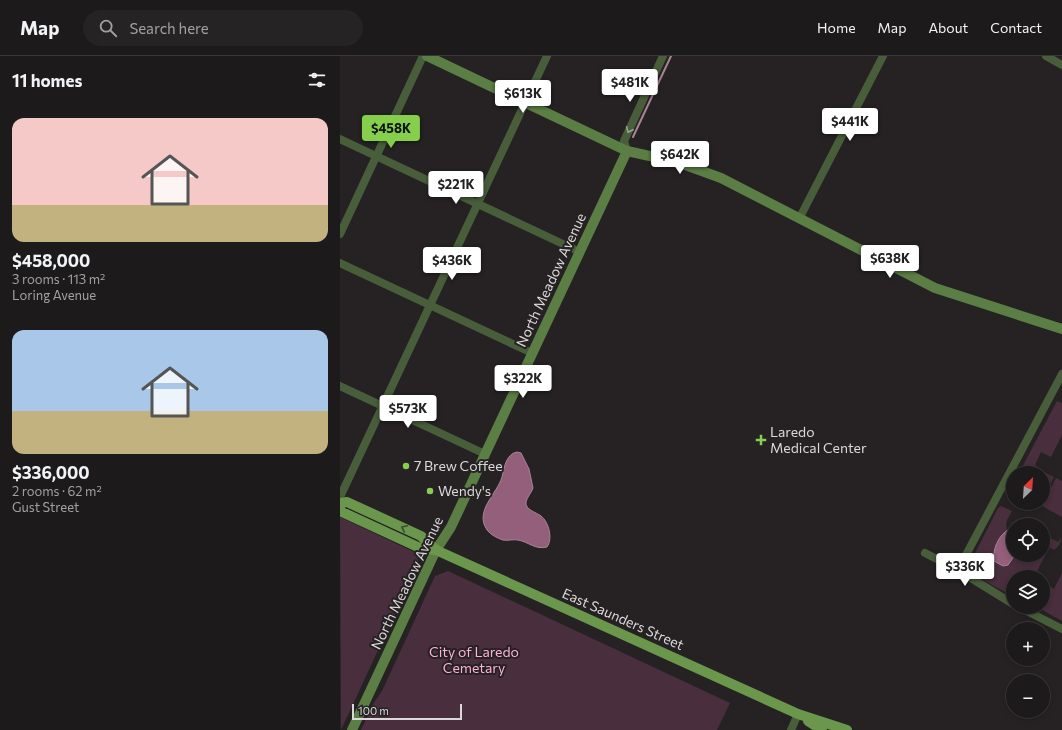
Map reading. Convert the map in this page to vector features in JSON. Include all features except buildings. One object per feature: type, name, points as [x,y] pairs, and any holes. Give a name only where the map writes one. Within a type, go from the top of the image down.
[{"type":"main road","name":"East Saunders Street","points":[[340,503],[347,502],[421,536],[436,550]]},
{"type":"main road","name":"East Saunders Street","points":[[340,509],[342,512],[420,548],[436,550],[798,714],[847,730]]},
{"type":"main road","name":"East Saunders Street","points":[[798,714],[822,730]]},
{"type":"street","points":[[340,234],[423,56]]},
{"type":"street","points":[[427,56],[627,151],[701,169],[721,178],[935,288],[1062,329]]},
{"type":"street","points":[[340,497],[547,56]]},
{"type":"street","name":"North Meadow Avenue","points":[[352,730],[436,550],[451,527],[627,151],[624,141],[663,56]]},
{"type":"street","points":[[799,219],[883,56]]},
{"type":"street","points":[[1046,56],[1062,64]]},
{"type":"street","points":[[340,140],[580,252]]},
{"type":"street","points":[[340,263],[532,353]]},
{"type":"street","points":[[958,570],[1062,374]]},
{"type":"street","points":[[340,386],[485,454]]},
{"type":"street","points":[[925,553],[958,570],[1006,600]]},
{"type":"street","points":[[1033,614],[1062,629]]},
{"type":"street","points":[[791,730],[798,714]]},
{"type":"green space","points":[[1057,401],[1062,403],[1062,435],[1051,457],[1041,452],[1035,465],[1036,466],[1023,466]]},
{"type":"green space","points":[[1050,475],[1054,477],[1050,485]]},
{"type":"green space","points":[[1056,478],[1062,481],[1062,517],[1049,510],[1050,490]]},
{"type":"green space","points":[[1001,506],[1006,508],[1006,510],[1012,511],[1008,518],[1006,518],[1006,562],[1042,562],[1038,570],[1006,570],[1006,592],[976,574],[969,565],[998,508]]},
{"type":"green space","points":[[340,517],[414,552],[419,562],[341,730]]},
{"type":"green space","points":[[1062,537],[1059,545],[1054,550],[1050,548],[1050,538],[1058,542]]},
{"type":"green space","name":"City of Laredo Cemetary","points":[[448,571],[730,703],[717,730],[361,730],[373,704],[382,691],[435,576]]},
{"type":"green space","points":[[1062,573],[1062,621],[1050,614],[1050,586],[1054,589]]},
{"type":"shaded area","points":[[517,452],[521,453],[529,469],[533,488],[526,505],[529,509],[544,519],[548,526],[550,540],[547,547],[535,547],[518,540],[501,539],[489,532],[484,523],[483,516],[485,509],[502,477],[506,462],[510,455]]},
{"type":"shaded area","points":[[1006,532],[1006,562],[1010,562],[1008,565],[1003,566],[994,561],[994,551],[998,541]]},
{"type":"waterway","points":[[633,137],[671,56]]},
{"type":"place","name":"Laredo Medical Center","points":[[761,440]]},
{"type":"place","name":"7 Brew Coffee","points":[[406,466]]},
{"type":"place","name":"Wendy's","points":[[430,491]]}]
